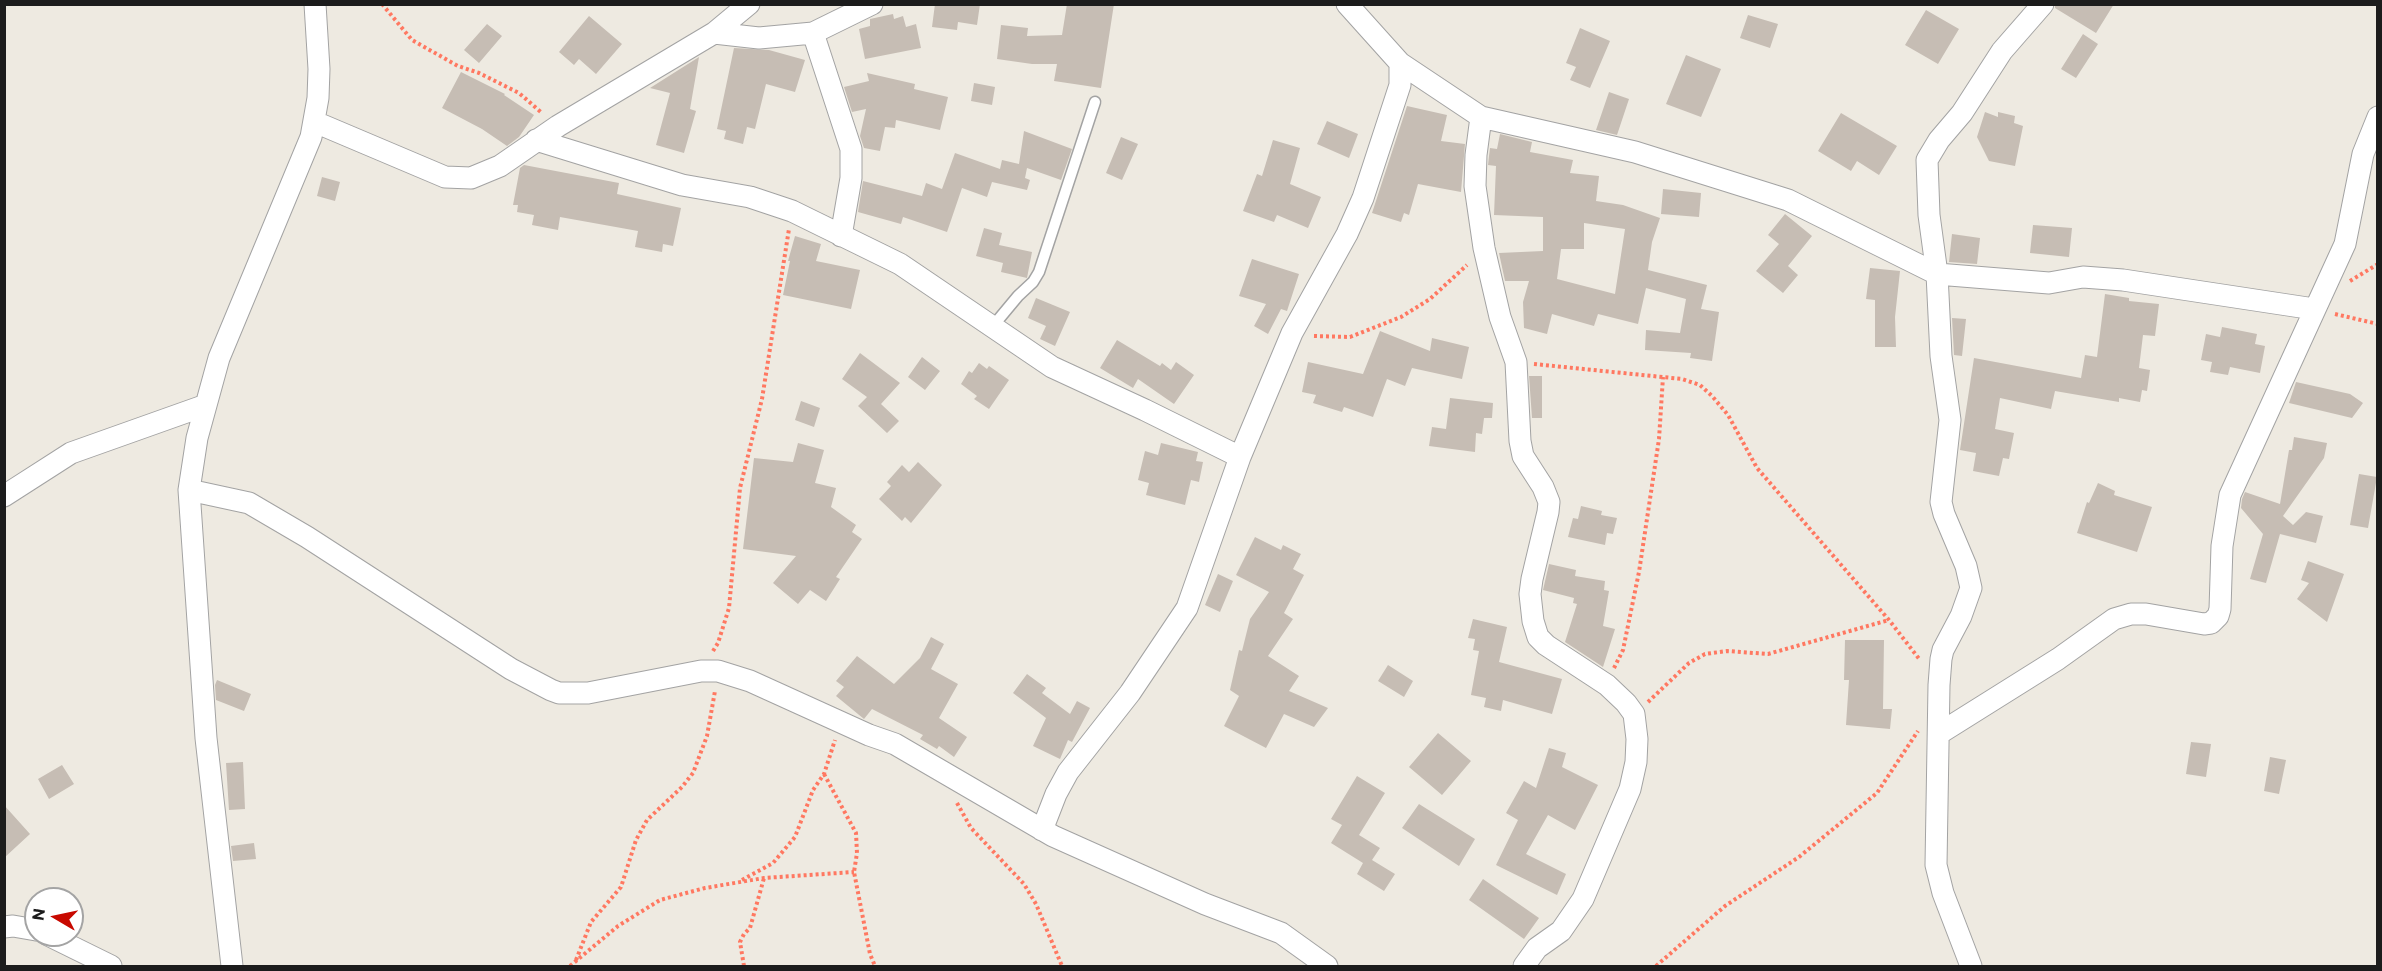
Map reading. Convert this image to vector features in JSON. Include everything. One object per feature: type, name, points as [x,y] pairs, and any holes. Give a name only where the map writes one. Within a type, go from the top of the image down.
[{"type":"street","points":[[232,966],[206,738],[189,490],[197,438],[219,358],[311,137],[315,122],[319,69],[315,4]]},
{"type":"street","points":[[315,122],[445,177],[477,176],[500,166],[558,126],[714,33],[749,4]]},
{"type":"street","points":[[714,33],[759,38],[813,33],[872,4]]},
{"type":"street","points":[[1347,4],[1400,63],[1481,117],[1635,152],[1788,200],[1937,274],[2049,283],[2083,277],[2123,280],[2314,309]]},
{"type":"street","points":[[1971,966],[1943,893],[1936,865],[1936,795],[1929,731],[1939,685],[1943,650],[1961,616],[1971,588],[1966,566],[1941,502],[1950,420],[1941,356],[1937,274],[1929,215],[1927,160],[1962,113],[2007,44],[2043,4]]},
{"type":"street","points":[[813,33],[851,149],[851,178],[841,236]]},
{"type":"street","points":[[1042,830],[1056,794],[1068,772],[1130,693],[1188,608],[1239,457],[1292,333],[1347,234],[1363,198],[1400,85],[1400,63]]},
{"type":"street","points":[[1481,117],[1475,186],[1485,248],[1500,317],[1516,362],[1520,441],[1523,456],[1543,487],[1548,502],[1548,512],[1530,594],[1533,621],[1538,637],[1546,645],[1606,685],[1634,714],[1637,739],[1636,762],[1630,789],[1583,899],[1561,931],[1537,948],[1524,966]]},
{"type":"street","points":[[1929,731],[2058,659],[2114,619],[2131,614],[2146,614],[2204,624],[2213,621],[2220,609],[2222,546],[2230,495],[2345,244],[2363,154],[2378,117]]},
{"type":"street","points":[[536,140],[682,185],[750,197],[792,211],[900,264],[1052,367],[1239,457]]},
{"type":"street","points":[[4,496],[71,453],[206,405]]},
{"type":"street","points":[[189,490],[249,503],[308,537],[511,669],[559,693],[588,693],[710,671],[750,681],[895,744],[1042,830],[1205,904],[1281,933],[1327,966]]},
{"type":"street","points":[[4,927],[24,928]]},
{"type":"street","points":[[72,947],[111,966]]},
{"type":"lane","points":[[993,326],[1033,282],[1039,272],[1095,102]]},
{"type":"path","points":[[382,4],[412,40],[458,66],[519,93],[558,126]]},
{"type":"path","points":[[576,960],[591,922],[621,887],[636,840],[647,820],[682,787],[699,760],[707,736],[710,671],[729,608],[740,488],[762,399],[792,211]]},
{"type":"path","points":[[1292,333],[1350,337],[1401,317],[1430,299],[1485,248]]},
{"type":"path","points":[[2314,309],[2378,324]]},
{"type":"path","points":[[1516,362],[1682,379],[1700,386],[1728,415],[1757,468],[1889,620],[1939,685]]},
{"type":"path","points":[[1606,685],[1623,650],[1639,572],[1659,440],[1663,377]]},
{"type":"path","points":[[1634,714],[1689,663],[1705,654],[1727,651],[1768,654],[1889,620]]},
{"type":"path","points":[[739,882],[768,867],[779,858],[795,837],[813,790],[824,774],[841,722]]},
{"type":"path","points":[[1656,966],[1725,906],[1799,857],[1877,793],[1929,731]]},
{"type":"path","points":[[824,774],[856,833],[857,853],[854,872],[870,954],[875,966]]},
{"type":"path","points":[[954,798],[970,828],[1024,884],[1036,904],[1062,966]]},
{"type":"path","points":[[570,966],[618,926],[660,900],[764,878],[854,872]]},
{"type":"path","points":[[744,966],[740,947],[741,937],[750,928],[764,878]]},
{"type":"building","points":[[935,4],[980,4],[977,25],[958,22],[957,30],[932,27]]},
{"type":"building","points":[[1067,4],[1114,4],[1101,88],[1054,81],[1057,64],[1032,64],[997,59],[1001,25],[1028,28],[1027,36],[1062,35]]},
{"type":"building","points":[[2055,4],[2114,4],[2096,33],[2055,8]]},
{"type":"building","points":[[1926,10],[1959,29],[1938,64],[1905,45]]},
{"type":"building","points":[[893,14],[894,19],[903,16],[906,27],[916,24],[921,48],[865,59],[859,29],[870,26],[870,19]]},
{"type":"building","points":[[1748,15],[1778,24],[1770,48],[1740,38]]},
{"type":"building","points":[[589,16],[622,44],[596,74],[579,59],[574,65],[559,52]]},
{"type":"building","points":[[487,24],[502,36],[479,63],[464,50]]},
{"type":"building","points":[[1580,28],[1610,41],[1590,88],[1570,80],[1576,67],[1566,63]]},
{"type":"building","points":[[2083,34],[2098,44],[2076,78],[2061,69]]},
{"type":"building","points":[[734,48],[769,50],[805,60],[795,92],[766,84],[755,129],[747,127],[743,144],[724,139],[726,131],[717,129]]},
{"type":"building","points":[[1686,55],[1721,69],[1701,117],[1666,104]]},
{"type":"building","points":[[699,57],[690,109],[696,111],[684,153],[656,145],[670,93],[650,88]]},
{"type":"building","points":[[461,72],[505,94],[534,115],[519,137],[507,146],[482,129],[442,108]]},
{"type":"building","points":[[867,73],[915,84],[914,89],[948,97],[940,130],[896,120],[895,128],[885,127],[880,151],[864,148],[860,136],[866,109],[852,112],[844,87],[869,81]]},
{"type":"building","points":[[974,83],[995,87],[992,105],[971,101]]},
{"type":"building","points":[[1609,92],[1629,99],[1617,135],[1596,130]]},
{"type":"building","points":[[1407,106],[1447,115],[1441,141],[1465,144],[1461,192],[1418,184],[1409,215],[1404,213],[1401,222],[1372,213]]},
{"type":"building","points":[[1985,112],[1998,117],[1998,112],[2015,116],[2014,123],[2023,126],[2015,166],[1989,161],[1977,137]]},
{"type":"building","points":[[1841,113],[1897,146],[1879,175],[1857,161],[1851,171],[1818,151]]},
{"type":"building","points":[[1327,121],[1358,134],[1349,158],[1317,144]]},
{"type":"building","points":[[1024,131],[1072,149],[1061,180],[1027,168],[1025,178],[1030,180],[1027,190],[992,182],[987,197],[962,188],[947,232],[903,217],[901,224],[858,212],[863,181],[922,196],[926,183],[942,189],[955,153],[1000,169],[1002,160],[1019,164]]},
{"type":"building","points":[[1500,134],[1532,142],[1530,152],[1573,160],[1570,173],[1599,176],[1596,201],[1623,205],[1660,218],[1652,242],[1648,270],[1707,285],[1701,309],[1719,312],[1712,361],[1690,358],[1691,353],[1645,350],[1646,330],[1680,333],[1686,299],[1646,288],[1638,324],[1598,314],[1594,326],[1552,314],[1547,334],[1524,328],[1523,302],[1529,281],[1505,281],[1499,253],[1543,251],[1543,217],[1494,215],[1496,166],[1488,165],[1490,148],[1497,149]],"holes":[[[1584,223],[1625,229],[1615,294],[1557,279],[1561,249],[1584,249]]]},
{"type":"building","points":[[1121,137],[1138,144],[1122,180],[1106,173]]},
{"type":"building","points":[[1273,140],[1300,148],[1290,184],[1321,197],[1308,228],[1277,215],[1274,222],[1243,211],[1257,174],[1262,176]]},
{"type":"building","points":[[524,165],[619,183],[617,194],[681,208],[673,246],[663,244],[662,252],[635,247],[638,231],[560,217],[558,230],[532,225],[534,215],[517,212],[518,205],[513,205],[520,168]]},
{"type":"building","points":[[322,177],[340,182],[335,201],[317,196]]},
{"type":"building","points":[[1663,189],[1701,193],[1699,217],[1661,214]]},
{"type":"building","points":[[1785,214],[1812,236],[1788,266],[1798,275],[1783,293],[1756,271],[1779,244],[1768,235]]},
{"type":"building","points":[[2033,225],[2072,228],[2069,257],[2030,253]]},
{"type":"building","points":[[984,228],[1002,233],[999,245],[1032,252],[1027,278],[1001,272],[1003,263],[976,256]]},
{"type":"building","points":[[1952,234],[1980,238],[1977,264],[1949,262]]},
{"type":"building","points":[[795,236],[821,244],[816,261],[860,270],[851,309],[783,295],[790,261],[788,261]]},
{"type":"building","points":[[1252,259],[1299,274],[1287,311],[1281,309],[1268,334],[1254,326],[1266,304],[1239,296]]},
{"type":"building","points":[[1870,268],[1900,271],[1895,317],[1896,347],[1875,347],[1875,300],[1866,299]]},
{"type":"building","points":[[2105,294],[2129,298],[2129,301],[2159,304],[2155,336],[2143,335],[2139,368],[2150,370],[2147,391],[2142,390],[2140,402],[2119,398],[2119,402],[2055,391],[2051,409],[2000,398],[1995,429],[2014,433],[2009,459],[2003,458],[1999,476],[1973,471],[1976,453],[1960,450],[1974,358],[2081,378],[2085,355],[2097,357]]},
{"type":"building","points":[[1036,298],[1070,312],[1055,346],[1040,339],[1046,326],[1028,318]]},
{"type":"building","points":[[1952,318],[1966,319],[1962,356],[1954,355]]},
{"type":"building","points":[[2222,327],[2257,334],[2255,344],[2265,346],[2260,373],[2230,367],[2228,375],[2210,372],[2212,362],[2201,360],[2206,334],[2220,337]]},
{"type":"building","points":[[1380,331],[1430,351],[1432,338],[1469,347],[1462,379],[1412,368],[1405,386],[1387,379],[1373,417],[1344,407],[1342,412],[1313,403],[1316,395],[1302,392],[1308,362],[1363,374]]},
{"type":"building","points":[[1117,340],[1160,366],[1162,363],[1171,370],[1176,362],[1194,375],[1174,404],[1138,379],[1133,388],[1100,368]]},
{"type":"building","points":[[860,353],[900,383],[881,404],[899,421],[887,433],[858,406],[867,397],[842,379]]},
{"type":"building","points":[[922,357],[940,371],[925,390],[908,377]]},
{"type":"building","points":[[979,363],[987,369],[989,366],[1009,380],[989,409],[974,399],[977,396],[961,384],[969,371],[972,373]]},
{"type":"building","points":[[1529,376],[1542,376],[1542,418],[1532,418]]},
{"type":"building","points":[[2296,382],[2350,394],[2363,403],[2352,418],[2289,403]]},
{"type":"building","points":[[1450,398],[1493,403],[1492,418],[1484,418],[1482,434],[1476,433],[1475,452],[1429,446],[1432,427],[1446,429]]},
{"type":"building","points":[[801,401],[820,408],[814,427],[795,420]]},
{"type":"building","points":[[2294,437],[2327,443],[2324,458],[2283,516],[2293,525],[2306,512],[2323,516],[2316,543],[2280,534],[2266,583],[2250,579],[2263,534],[2241,508],[2242,499],[2245,492],[2280,504],[2289,450],[2292,450]]},
{"type":"building","points":[[798,443],[824,450],[815,483],[836,488],[831,507],[856,525],[852,532],[862,539],[836,577],[840,579],[826,601],[810,590],[798,604],[773,583],[796,556],[743,549],[754,458],[793,462]]},
{"type":"building","points":[[1161,443],[1198,452],[1196,461],[1203,462],[1199,482],[1191,480],[1185,505],[1146,495],[1149,483],[1138,480],[1145,451],[1158,455]]},
{"type":"building","points":[[918,462],[942,485],[911,523],[905,517],[902,521],[879,499],[891,486],[887,482],[902,465],[909,472]]},
{"type":"building","points":[[2359,474],[2377,477],[2368,528],[2350,525]]},
{"type":"building","points":[[2098,483],[2115,491],[2114,495],[2152,507],[2137,552],[2077,533],[2087,502],[2089,503]]},
{"type":"building","points":[[1581,506],[1602,511],[1601,515],[1617,518],[1613,534],[1607,533],[1605,545],[1568,537],[1573,518],[1578,519]]},
{"type":"building","points":[[1255,537],[1281,550],[1283,545],[1301,554],[1293,569],[1304,575],[1284,613],[1293,619],[1268,656],[1299,676],[1289,691],[1328,708],[1314,727],[1284,714],[1266,748],[1224,726],[1239,696],[1230,690],[1239,650],[1242,651],[1250,619],[1269,592],[1236,575]]},
{"type":"building","points":[[2308,561],[2344,574],[2327,622],[2297,599],[2309,583],[2301,580]]},
{"type":"building","points":[[1549,564],[1576,570],[1575,576],[1605,581],[1604,590],[1609,591],[1603,626],[1615,629],[1603,667],[1565,642],[1577,604],[1573,603],[1574,598],[1543,590]]},
{"type":"building","points":[[1218,574],[1233,581],[1220,612],[1205,605]]},
{"type":"building","points":[[1473,619],[1507,627],[1499,662],[1562,679],[1552,714],[1503,700],[1501,711],[1484,707],[1486,698],[1471,695],[1479,651],[1473,650],[1475,639],[1468,638]]},
{"type":"building","points":[[931,637],[944,644],[931,669],[958,684],[939,718],[967,737],[954,757],[939,746],[937,749],[920,739],[923,735],[872,709],[864,719],[836,696],[844,687],[836,681],[857,656],[894,684],[920,658]]},
{"type":"building","points":[[1845,640],[1884,640],[1883,709],[1892,709],[1890,729],[1846,725],[1849,680],[1844,680]]},
{"type":"building","points":[[1388,665],[1413,681],[1404,697],[1378,681]]},
{"type":"building","points":[[1027,674],[1046,688],[1042,693],[1070,714],[1077,701],[1090,708],[1072,742],[1068,740],[1060,759],[1033,746],[1046,718],[1013,693]]},
{"type":"building","points":[[217,680],[251,694],[244,711],[216,700]]},
{"type":"building","points":[[1438,733],[1471,761],[1442,795],[1409,767]]},
{"type":"building","points":[[2191,742],[2211,744],[2206,777],[2186,774]]},
{"type":"building","points":[[1549,748],[1566,753],[1562,767],[1598,785],[1575,830],[1548,815],[1526,854],[1566,874],[1557,895],[1496,865],[1518,820],[1506,813],[1524,781],[1536,788]]},
{"type":"building","points":[[2270,757],[2286,760],[2279,794],[2264,791]]},
{"type":"building","points":[[243,762],[245,809],[229,810],[226,763]]},
{"type":"building","points":[[62,765],[74,784],[49,799],[38,779]]},
{"type":"building","points":[[1357,776],[1385,793],[1359,835],[1380,848],[1372,860],[1395,874],[1384,891],[1357,874],[1363,863],[1331,843],[1342,825],[1331,819]]},
{"type":"building","points":[[1419,804],[1475,839],[1459,866],[1402,828]]},
{"type":"building","points":[[4,805],[30,834],[4,858]]},
{"type":"building","points":[[254,843],[256,859],[233,861],[231,846]]},
{"type":"building","points":[[1483,879],[1539,918],[1524,939],[1469,900]]}]
